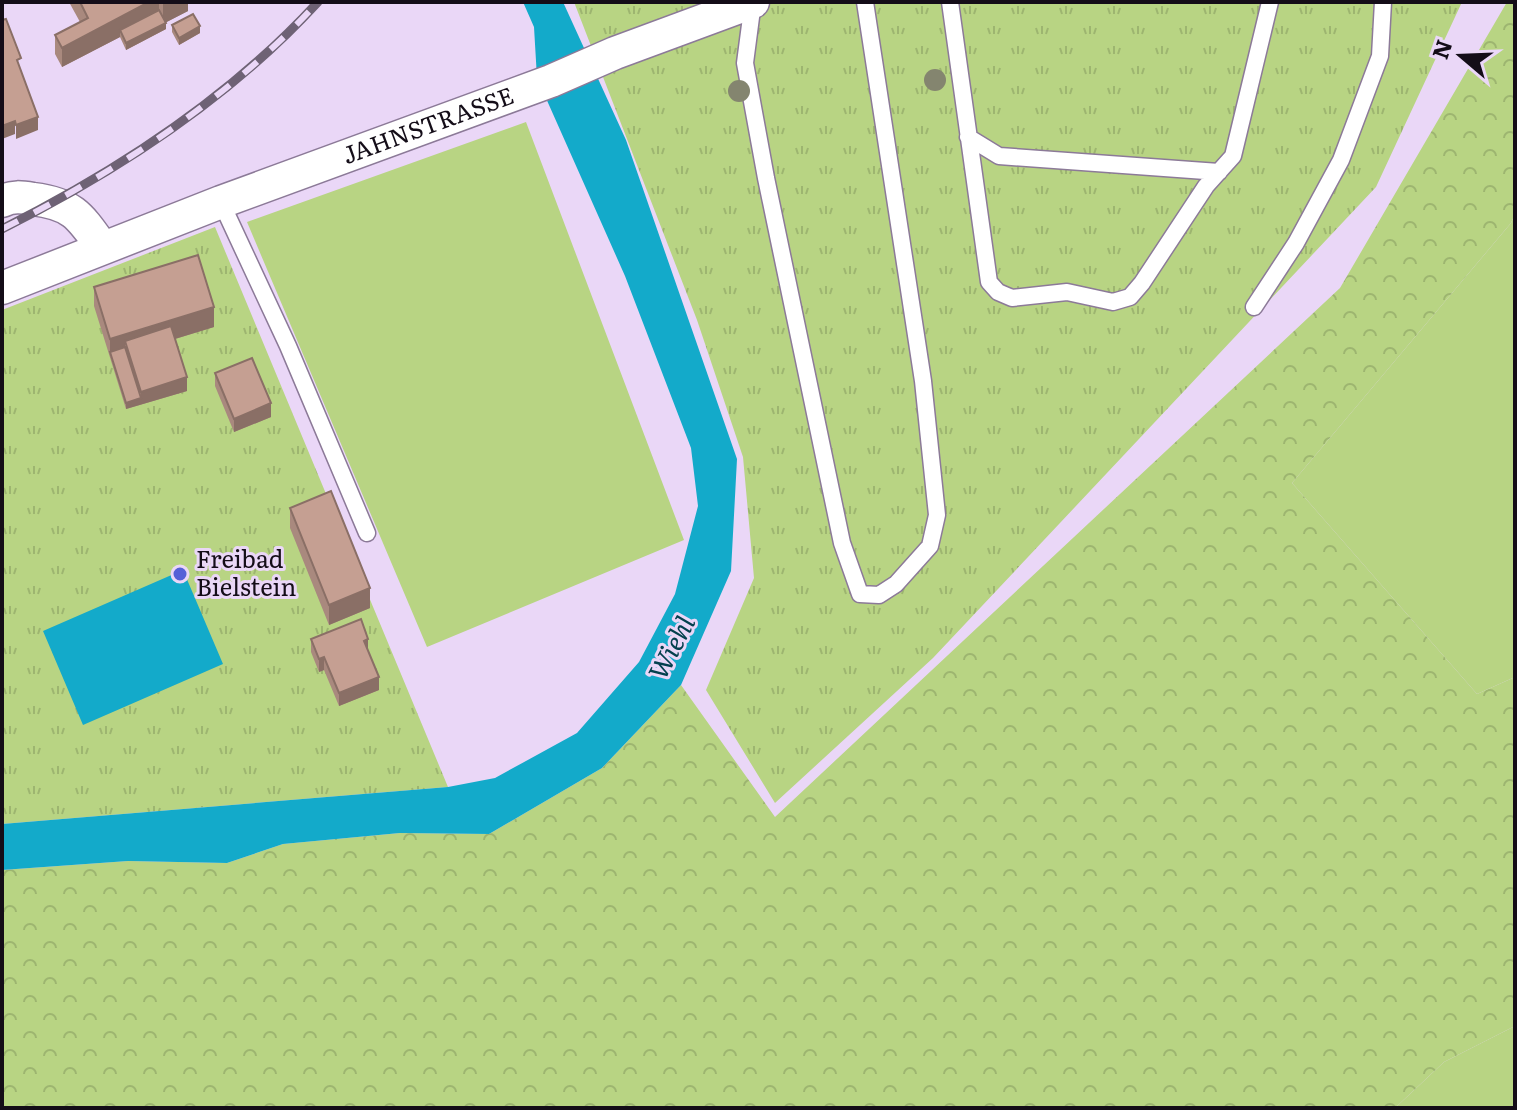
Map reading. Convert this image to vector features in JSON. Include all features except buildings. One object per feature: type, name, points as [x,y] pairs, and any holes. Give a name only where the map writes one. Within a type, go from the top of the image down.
[{"type":"street","name":"JAHNSTRASSE","points":[[2,288],[102,247],[551,81],[615,53],[753,2]]},
{"type":"street","points":[[2,201],[12,196],[57,202],[82,218],[102,247]]},
{"type":"lane","points":[[753,2],[745,63],[842,543],[860,594],[879,595],[896,584],[930,546],[937,515],[923,381],[865,2]]},
{"type":"lane","points":[[950,2],[989,282],[998,292],[1012,298],[1067,292],[1113,302],[1130,297],[1206,186],[1233,156],[1270,2]]},
{"type":"lane","points":[[1254,307],[1296,243],[1341,160],[1380,56],[1383,2]]},
{"type":"lane","points":[[968,137],[999,156],[1219,172]]},
{"type":"lane","points":[[221,202],[288,346],[367,533]]},
{"type":"green space","points":[[574,2],[1462,2],[1376,187],[933,658],[775,803],[706,690],[754,578],[743,457],[697,320]]},
{"type":"green space","points":[[1507,2],[1515,2],[1515,214],[1511,223],[1292,483],[1477,694],[1515,677],[1515,1026],[1444,1062],[1395,1108],[2,1108],[2,870],[128,861],[227,863],[283,844],[400,833],[489,834],[602,768],[681,685],[775,817],[1340,288]]},
{"type":"green space","points":[[526,122],[684,540],[427,647],[247,222]]},
{"type":"green space","points":[[1515,214],[1515,677],[1477,694],[1292,483],[1511,223]]},
{"type":"green space","name":"Freibad Bielstein","points":[[215,227],[448,787],[2,824],[2,310]]},
{"type":"green space","points":[[1515,1026],[1515,1108],[1395,1108],[1444,1062]]},
{"type":"water","name":"Wiehl","points":[[523,2],[563,2],[626,140],[737,459],[731,571],[681,685],[602,768],[489,834],[400,833],[283,844],[227,863],[128,861],[2,870],[2,824],[448,787],[495,778],[577,733],[639,662],[675,594],[698,506],[691,448],[625,276],[537,78],[534,27]]},
{"type":"water","points":[[183,570],[223,664],[83,725],[43,631]]},
{"type":"railway","points":[[2,229],[88,183],[170,130],[248,70],[318,2]]},
{"type":"place","name":"Freibad Bielstein","points":[[180,574]]}]
